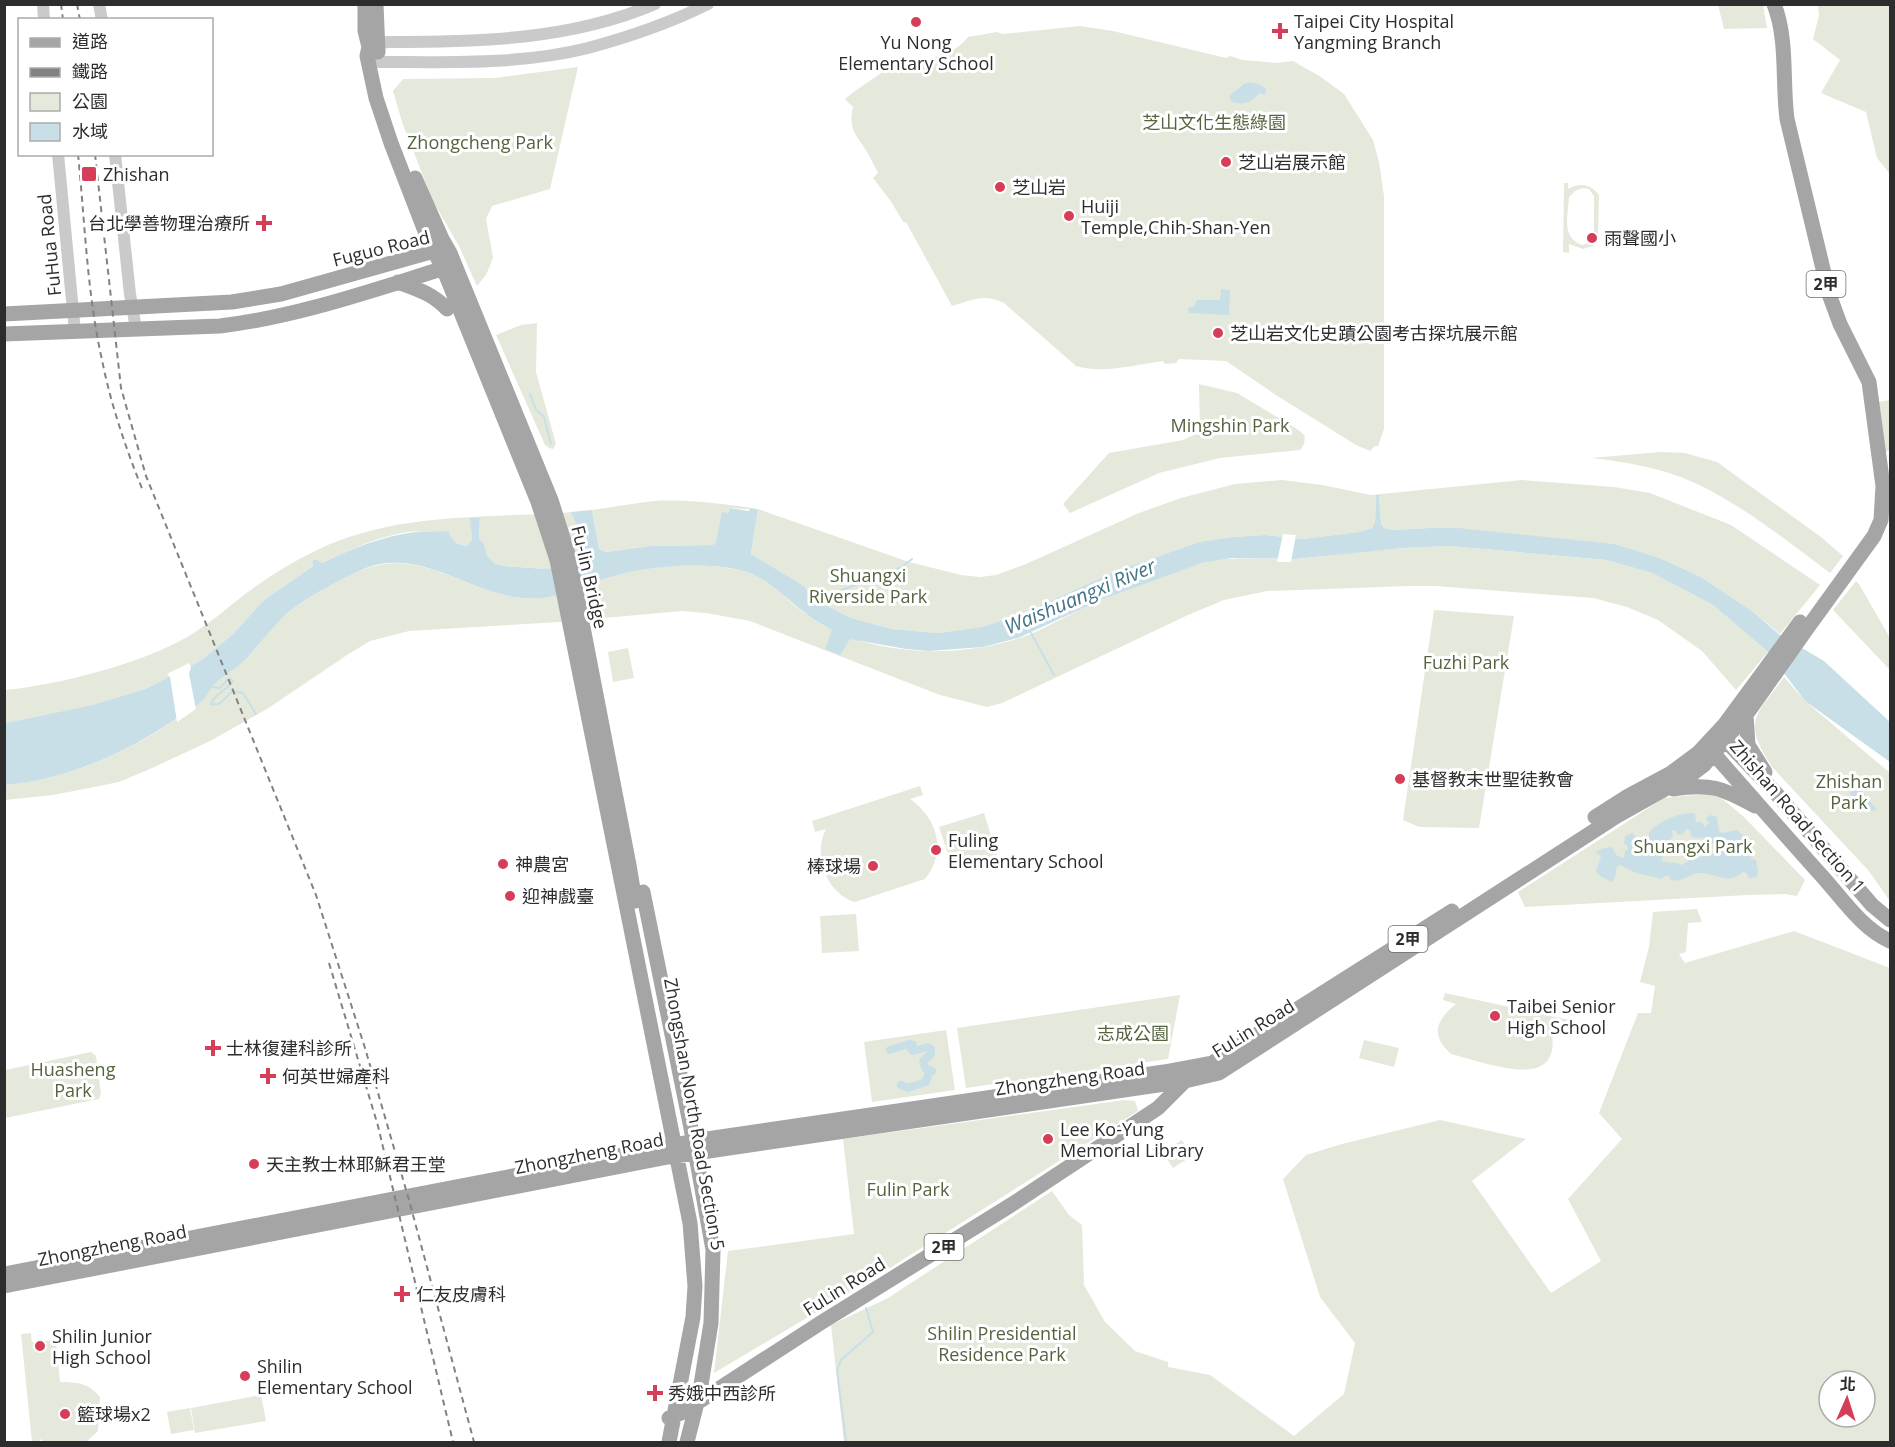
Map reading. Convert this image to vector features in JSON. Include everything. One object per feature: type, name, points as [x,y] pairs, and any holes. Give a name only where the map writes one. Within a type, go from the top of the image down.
[{"type":"main road","points":[[365,4],[365,31],[395,129],[450,253],[468,313]]},
{"type":"main road","points":[[376,4],[377,43],[373,59],[376,98],[391,143],[434,251],[468,313]]},
{"type":"main road","name":"2甲","points":[[1748,705],[1828,593],[1853,568],[1861,552],[1878,530],[1883,505],[1883,486],[1869,382],[1840,324],[1829,294],[1787,118],[1783,92],[1782,38],[1779,15],[1774,4]]},
{"type":"main road","name":"Fuguo Road","points":[[4,314],[196,305],[260,298],[434,251],[450,253],[443,268],[284,316],[220,326],[4,334]]},
{"type":"main road","points":[[398,282],[423,290],[447,309]]},
{"type":"main road","name":"Fu-lin Bridge","points":[[468,313],[557,560],[623,865]]},
{"type":"main road","points":[[1748,705],[1748,745],[1774,791]]},
{"type":"main road","name":"FuLin Road","points":[[1184,1075],[1218,1073],[1607,822],[1692,774],[1748,705]]},
{"type":"main road","name":"FuLin Road","points":[[679,1413],[1011,1205],[1158,1108],[1184,1075],[1212,1064],[1628,796],[1671,773],[1698,753],[1717,745]]},
{"type":"main road","name":"Zhishan Road Section 1","points":[[1717,745],[1774,791],[1872,905],[1890,920]]},
{"type":"main road","name":"Zhishan Road Section 1","points":[[1717,745],[1764,811],[1870,929],[1878,936],[1890,941]]},
{"type":"main road","points":[[1658,792],[1696,785],[1713,787],[1730,792],[1764,811]]},
{"type":"main road","name":"Zhongshan North Road Section 5","points":[[623,865],[680,1149]]},
{"type":"main road","name":"Zhongshan North Road Section 5","points":[[612,886],[680,1149],[713,1250],[712,1311],[702,1380],[659,1443]]},
{"type":"main road","name":"Zhongshan North Road Section 5","points":[[643,892],[690,1223],[695,1286],[676,1443]]},
{"type":"main road","name":"Zhongzheng Road","points":[[4,1274],[680,1149],[1184,1075]]},
{"type":"main road","name":"Zhongzheng Road","points":[[4,1286],[680,1149]]},
{"type":"main road","name":"Zhongshan North Road Section 5","points":[[669,1443],[679,1413]]},
{"type":"main road","name":"Zhongshan North Road Section 5","points":[[679,1413],[687,1443]]},
{"type":"street","points":[[377,43],[490,40],[539,35],[585,27],[655,4]]},
{"type":"street","points":[[373,59],[494,61],[578,49],[651,28],[708,4]]},
{"type":"street","name":"FuHua Road","points":[[58,156],[75,332]]},
{"type":"street","points":[[115,156],[136,329]]},
{"type":"green space","points":[[1718,5],[1763,5],[1767,28],[1724,29]]},
{"type":"green space","points":[[1818,5],[1890,5],[1890,174],[1877,158],[1866,112],[1821,93],[1840,60],[1813,39],[1819,15]]},
{"type":"green space","name":"芝山文化生態綠園","points":[[1080,26],[1113,31],[1226,58],[1230,56],[1243,60],[1277,63],[1293,61],[1344,94],[1373,140],[1384,196],[1384,429],[1378,446],[1370,451],[1356,445],[1226,361],[1179,359],[1176,363],[1165,364],[1163,361],[1097,369],[1076,366],[1004,303],[984,298],[952,306],[906,222],[904,223],[873,178],[878,173],[855,133],[851,119],[853,107],[845,99],[901,59],[908,64],[941,55],[956,48],[968,37],[997,32],[1003,34]]},
{"type":"green space","name":"Zhongcheng Park","points":[[578,67],[550,189],[492,206],[486,219],[493,258],[486,275],[477,286],[459,246],[433,201],[403,125],[393,91],[403,79],[495,78]]},
{"type":"green space","points":[[1564,183],[1568,183],[1568,189],[1577,185],[1589,186],[1599,195],[1598,240],[1593,246],[1583,249],[1569,244],[1569,253],[1563,252]],"holes":[[[1583,188],[1589,189],[1594,196],[1594,237],[1582,245],[1575,242],[1568,231],[1569,197],[1575,191]]]},
{"type":"green space","points":[[537,323],[536,372],[556,444],[553,449],[545,445],[496,335],[521,325]]},
{"type":"green space","name":"Mingshin Park","points":[[1199,384],[1237,393],[1300,431],[1305,436],[1304,444],[1300,450],[1220,458],[1159,473],[1070,513],[1063,504],[1109,453],[1183,440],[1200,432]]},
{"type":"green space","points":[[1890,400],[1890,450],[1885,452],[1879,402]]},
{"type":"green space","points":[[1661,452],[1685,453],[1717,462],[1821,537],[1843,556],[1830,573],[1748,513],[1695,483],[1644,466],[1591,458]]},
{"type":"green space","name":"Shuangxi Riverside Park","points":[[1282,480],[1371,495],[1522,480],[1614,487],[1650,493],[1731,525],[1820,585],[1780,634],[1752,611],[1701,577],[1660,558],[1615,544],[1429,528],[1391,530],[1384,528],[1381,522],[1379,495],[1376,496],[1375,523],[1372,528],[1303,539],[1265,535],[1199,542],[1119,570],[1016,616],[981,627],[938,633],[892,629],[851,618],[822,603],[801,584],[751,554],[758,510],[730,508],[716,543],[713,545],[651,546],[604,552],[599,549],[592,510],[654,501],[706,502],[758,509],[909,562],[961,575],[980,577],[996,575],[1026,564],[1139,513],[1181,498],[1235,484]]},
{"type":"green space","points":[[572,512],[578,528],[577,563],[546,569],[504,566],[494,563],[487,555],[484,543],[479,539],[480,518],[471,518],[472,539],[467,546],[433,532],[406,532],[391,535],[361,545],[322,563],[316,559],[312,561],[313,566],[264,600],[233,634],[200,661],[145,689],[92,705],[5,723],[5,690],[98,672],[168,647],[217,617],[279,571],[315,551],[346,538],[377,529],[441,519]]},
{"type":"green space","name":"Shuangxi Riverside Park","points":[[1450,546],[1606,560],[1652,573],[1713,605],[1768,652],[1736,690],[1702,651],[1658,620],[1627,607],[1593,598],[1435,586],[1267,591],[1224,600],[1002,703],[987,707],[940,695],[750,621],[706,613],[682,611],[559,622],[409,631],[370,641],[267,709],[210,741],[119,782],[53,795],[5,800],[4,785],[51,777],[96,763],[158,731],[201,702],[213,686],[249,656],[276,624],[294,608],[340,580],[375,566],[396,563],[417,566],[519,598],[551,597],[616,575],[648,568],[700,565],[734,569],[757,576],[819,623],[847,636],[893,648],[935,651],[983,647],[1017,639],[1115,594],[1211,561],[1309,558],[1355,552]]},
{"type":"green space","points":[[1856,581],[1890,638],[1890,670],[1833,610]]},
{"type":"green space","name":"Fuzhi Park","points":[[1434,610],[1514,616],[1479,828],[1419,827],[1403,820]]},
{"type":"green space","points":[[628,648],[634,678],[613,682],[608,652]]},
{"type":"green space","name":"Zhishan Park","points":[[1784,677],[1805,701],[1890,773],[1890,901],[1868,870],[1772,767],[1757,739],[1756,719]]},
{"type":"green space","points":[[920,786],[923,795],[910,799],[920,807],[933,826],[937,847],[936,858],[925,879],[855,902],[845,898],[830,882],[825,872],[821,850],[826,829],[815,832],[812,821]]},
{"type":"green space","name":"Shuangxi Park","points":[[1704,794],[1720,797],[1744,817],[1805,880],[1797,896],[1748,895],[1525,907],[1518,892],[1664,798]]},
{"type":"green space","points":[[984,813],[997,855],[953,869],[939,827]]},
{"type":"green space","name":"Shilin Presidential Residence Park","points":[[1697,909],[1702,922],[1688,923],[1686,952],[1679,954],[1685,963],[1794,931],[1890,968],[1890,1442],[844,1442],[831,1325],[888,1298],[1052,1191],[1069,1215],[1082,1225],[1084,1285],[1105,1322],[1135,1351],[1168,1362],[1168,1367],[1210,1375],[1294,1436],[1344,1394],[1355,1343],[1320,1297],[1283,1179],[1306,1155],[1440,1120],[1526,1139],[1472,1181],[1551,1293],[1601,1261],[1568,1199],[1622,1139],[1599,1113],[1638,1013],[1651,1013],[1655,986],[1640,982],[1649,947],[1653,912]]},
{"type":"green space","points":[[856,914],[859,951],[822,953],[820,916]]},
{"type":"green space","points":[[1445,993],[1583,1023],[1582,1032],[1550,1025],[1552,1047],[1547,1061],[1536,1068],[1521,1070],[1503,1068],[1451,1054],[1444,1047],[1438,1034],[1440,1022],[1456,1004],[1443,1000]]},
{"type":"green space","name":"志成公園","points":[[1180,995],[1168,1059],[966,1088],[957,1028]]},
{"type":"green space","points":[[946,1030],[955,1090],[872,1102],[864,1042]]},
{"type":"green space","points":[[1364,1040],[1399,1048],[1394,1067],[1359,1058]]},
{"type":"green space","name":"Huasheng Park","points":[[91,1052],[96,1056],[101,1094],[99,1099],[5,1118],[5,1070]]},
{"type":"green space","name":"Fulin Park","points":[[1125,1100],[1135,1101],[1138,1111],[874,1278],[714,1373],[728,1251],[854,1234],[843,1139]]},
{"type":"green space","points":[[1182,1140],[1192,1156],[1173,1168],[1162,1152]]},
{"type":"green space","name":"Shilin Junior High School","points":[[31,1333],[35,1378],[32,1342],[56,1340],[60,1382],[82,1384],[100,1397],[98,1431],[86,1442],[45,1442],[40,1439],[40,1442],[32,1442],[21,1334]]},
{"type":"green space","points":[[261,1395],[266,1421],[195,1433],[191,1408]]},
{"type":"green space","points":[[190,1408],[194,1430],[171,1434],[167,1412]]},
{"type":"water","points":[[1250,82],[1266,89],[1265,95],[1259,93],[1247,103],[1231,101],[1229,96]]},
{"type":"water","points":[[1221,289],[1230,290],[1229,315],[1189,313],[1188,308],[1193,307],[1197,300],[1220,300]]},
{"type":"water","name":"Waishuangxi River","points":[[1376,495],[1379,495],[1381,523],[1384,528],[1391,530],[1458,528],[1615,544],[1660,558],[1701,577],[1752,611],[1780,635],[1824,661],[1890,722],[1890,762],[1805,701],[1768,652],[1713,605],[1652,573],[1606,560],[1450,546],[1403,548],[1295,559],[1232,558],[1202,563],[1103,599],[1018,638],[983,647],[929,651],[850,639],[840,655],[825,649],[832,630],[810,617],[766,582],[752,574],[738,570],[702,566],[645,569],[614,576],[570,592],[543,598],[521,598],[499,594],[436,570],[415,565],[394,563],[372,566],[325,588],[301,603],[278,622],[246,659],[221,678],[200,703],[137,743],[73,771],[5,785],[5,723],[92,705],[145,689],[200,661],[233,634],[264,600],[313,566],[312,561],[316,559],[322,563],[379,540],[419,531],[448,531],[455,542],[467,546],[472,539],[470,518],[480,518],[479,539],[484,543],[487,555],[494,563],[504,566],[546,569],[577,563],[578,528],[571,512],[592,510],[599,549],[605,552],[651,546],[713,545],[716,542],[722,512],[728,513],[730,508],[749,511],[751,508],[758,510],[751,554],[801,584],[822,603],[851,618],[892,629],[938,633],[981,627],[1016,616],[1119,570],[1199,542],[1265,535],[1303,539],[1372,528],[1375,523]]},
{"type":"water","points":[[1855,782],[1877,810],[1865,812],[1855,806],[1850,794]]},
{"type":"water","points":[[1695,813],[1696,822],[1702,822],[1705,827],[1709,822],[1706,818],[1711,815],[1717,817],[1719,831],[1723,833],[1737,830],[1746,838],[1746,844],[1753,849],[1753,856],[1749,858],[1756,860],[1757,877],[1750,879],[1744,871],[1732,878],[1699,873],[1675,881],[1669,876],[1664,876],[1662,879],[1636,873],[1620,865],[1617,867],[1612,882],[1600,876],[1596,871],[1601,856],[1595,852],[1612,847],[1616,855],[1624,858],[1625,851],[1628,849],[1627,845],[1624,845],[1625,836],[1633,833],[1639,844],[1647,847],[1645,841],[1649,839],[1649,832],[1659,824],[1682,814]],"holes":[[[1686,829],[1690,830],[1694,838],[1712,837],[1712,843],[1719,852],[1691,859],[1682,865],[1662,861],[1663,853],[1668,850],[1668,843],[1673,836],[1672,831],[1675,830],[1678,835],[1683,834]]]},
{"type":"pier","points":[[1283,534],[1296,535],[1291,562],[1277,562]]},
{"type":"pier","points":[[189,663],[196,709],[177,722],[170,677],[167,674]]},
{"type":"waterway","points":[[530,394],[536,410],[544,417],[551,444]]},
{"type":"waterway","points":[[816,600],[902,567],[912,559]]},
{"type":"waterway","name":"Waishuangxi River","points":[[1031,633],[1054,675]]},
{"type":"waterway","points":[[211,687],[220,688],[228,679],[231,679],[233,681],[215,697],[211,704],[221,703],[233,691],[243,693],[256,714]]},
{"type":"waterway","points":[[890,1050],[909,1044],[913,1045],[911,1049],[913,1051],[928,1047],[931,1049],[931,1054],[923,1061],[925,1068],[932,1071],[928,1074],[926,1082],[908,1088],[901,1085]]},
{"type":"waterway","points":[[846,1442],[837,1370],[841,1360],[873,1332],[866,1308]]},
{"type":"railway","points":[[61,4],[63,18]]},
{"type":"railway","points":[[77,4],[80,18]]},
{"type":"railway","points":[[78,156],[97,335],[114,410],[143,491]]},
{"type":"railway","points":[[95,156],[121,388],[146,476],[316,895],[365,1048],[409,1200],[474,1442]]},
{"type":"railway","points":[[329,963],[378,1126],[453,1442]]},
{"type":"place","name":"Yu Nong Elementary School","points":[[916,22]]},
{"type":"place","name":"Taipei City Hospital Yangming Branch","points":[[1280,31]]},
{"type":"place","name":"芝山岩展示館","points":[[1226,162]]},
{"type":"place","name":"Zhishan","points":[[89,174]]},
{"type":"place","name":"芝山岩","points":[[1000,187]]},
{"type":"place","name":"Huiji Temple,Chih-Shan-Yen","points":[[1069,216]]},
{"type":"place","name":"台北學善物理治療所","points":[[264,223]]},
{"type":"place","name":"雨聲國小","points":[[1592,238]]},
{"type":"place","name":"芝山岩文化史蹟公園考古探坑展示館","points":[[1218,333]]},
{"type":"place","name":"基督教末世聖徒教會","points":[[1400,779]]},
{"type":"place","name":"Fuling Elementary School","points":[[936,850]]},
{"type":"place","name":"神農宮","points":[[503,864]]},
{"type":"place","name":"棒球場","points":[[873,866]]},
{"type":"place","name":"迎神戲臺","points":[[510,896]]},
{"type":"place","name":"Taibei Senior High School","points":[[1495,1016]]},
{"type":"place","name":"士林復建科診所","points":[[213,1048]]},
{"type":"place","name":"何英世婦產科","points":[[268,1076]]},
{"type":"place","name":"Lee Ko-Yung Memorial Library","points":[[1048,1139]]},
{"type":"place","name":"天主教士林耶穌君王堂","points":[[254,1164]]},
{"type":"place","name":"仁友皮膚科","points":[[402,1294]]},
{"type":"place","name":"Shilin Junior High School","points":[[40,1346]]},
{"type":"place","name":"Shilin Elementary School","points":[[245,1376]]},
{"type":"place","name":"秀娥中西診所","points":[[655,1393]]},
{"type":"place","name":"籃球場x2","points":[[65,1414]]}]
